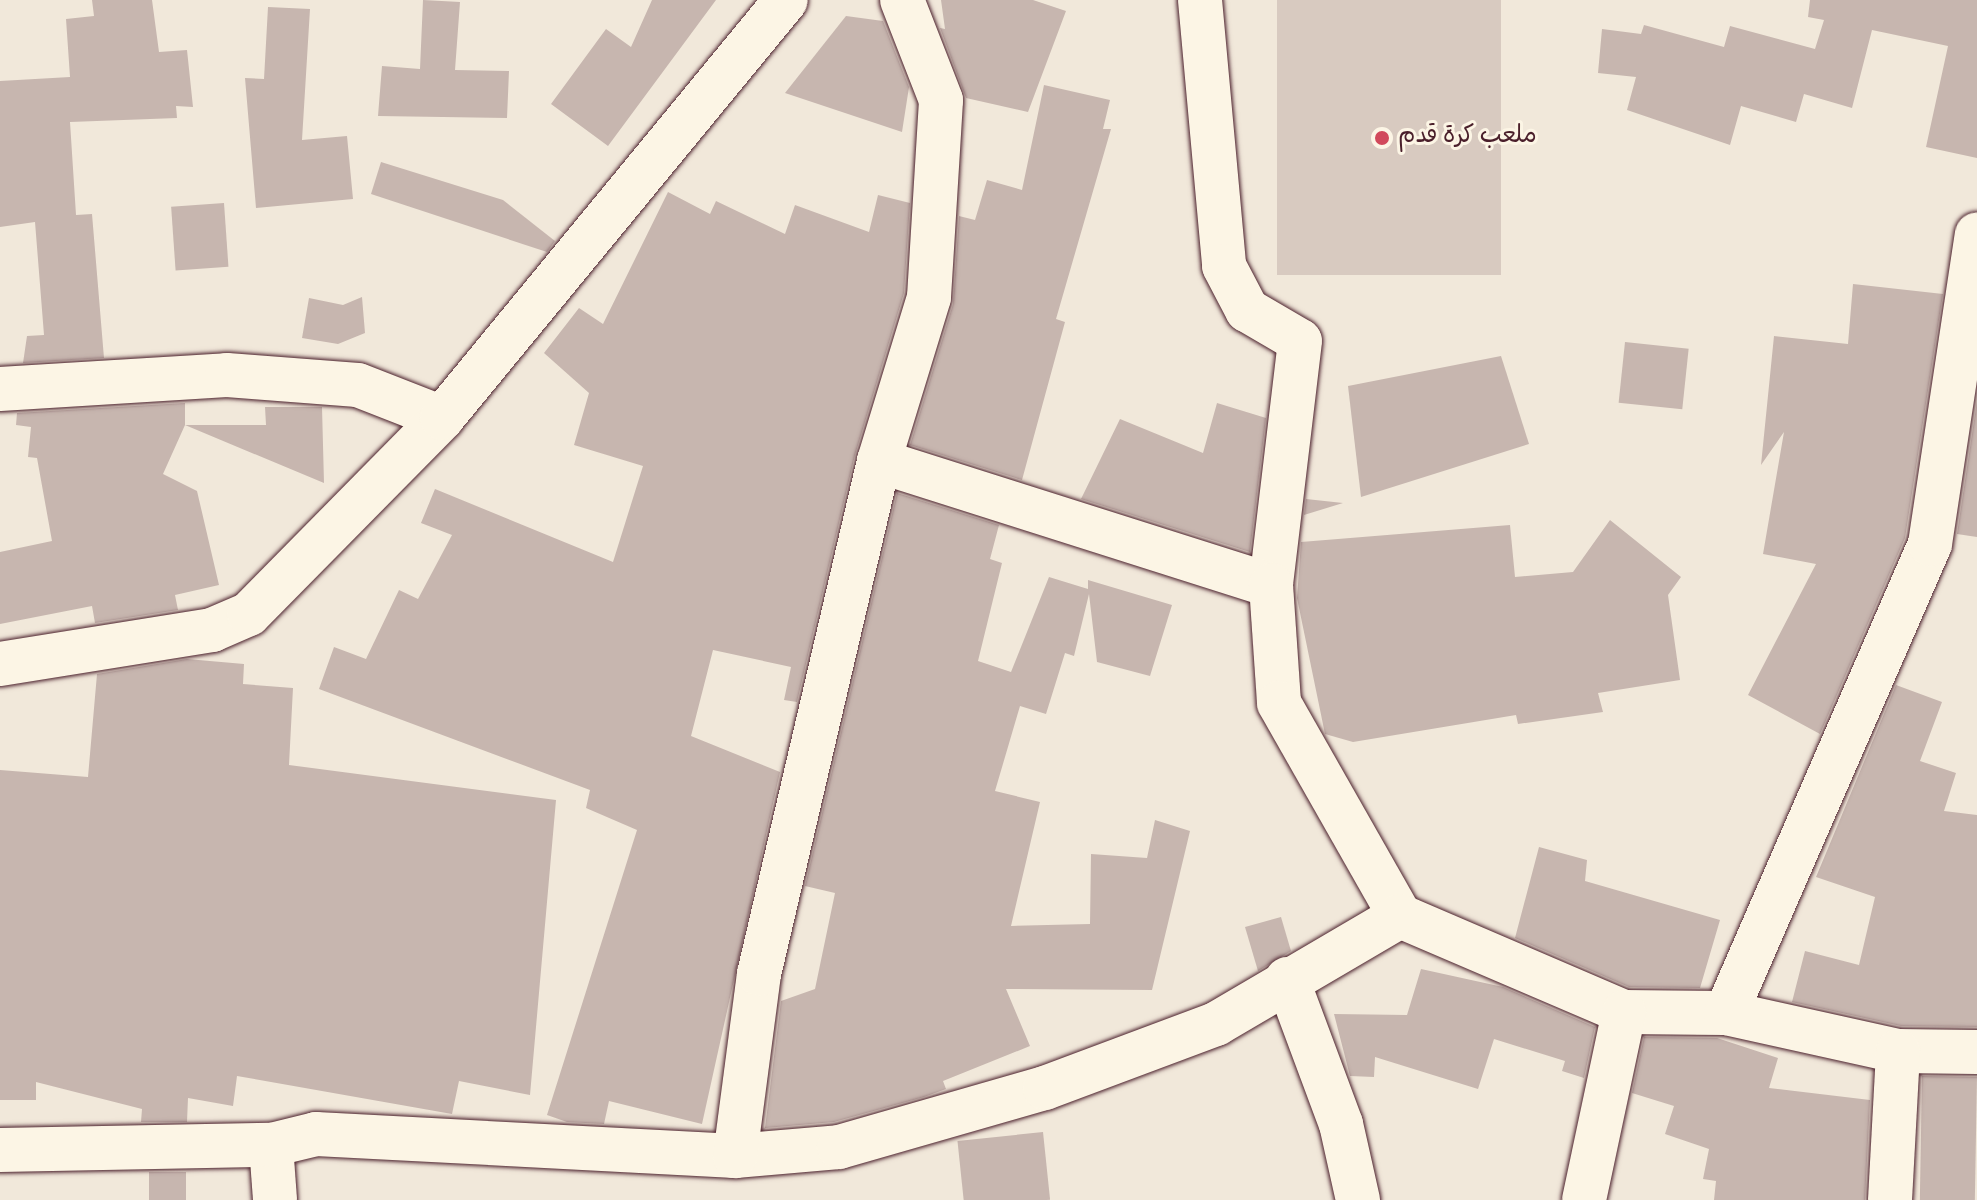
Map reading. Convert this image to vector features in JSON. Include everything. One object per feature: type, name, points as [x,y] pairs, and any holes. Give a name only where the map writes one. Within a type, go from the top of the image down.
[{"type":"street","points":[[0,664],[212,630],[249,614],[442,418],[786,0]]},
{"type":"street","points":[[735,1156],[759,974],[879,461],[929,297],[944,141],[941,100],[902,0]]},
{"type":"street","points":[[1200,0],[1224,266],[1247,310],[1300,341],[1271,585],[1279,703],[1400,916],[1624,1012],[1726,1013],[1898,1051],[1977,1052]]},
{"type":"street","points":[[1726,1013],[1930,544],[1974,257]]},
{"type":"street","points":[[0,389],[227,375],[358,385],[442,418]]},
{"type":"street","points":[[879,461],[1271,585]]},
{"type":"street","points":[[0,1150],[271,1145],[316,1134],[735,1156],[839,1147],[1045,1088],[1216,1024],[1287,979],[1400,916]]},
{"type":"street","points":[[1287,979],[1341,1124],[1358,1200]]},
{"type":"street","points":[[1584,1200],[1624,1012]]},
{"type":"street","points":[[1890,1200],[1898,1051]]},
{"type":"street","points":[[271,1145],[275,1200]]},
{"type":"shaded area","name":"ملعب كرة قدم","points":[[1277,0],[1501,0],[1501,275],[1277,275]]},
{"type":"building","points":[[92,0],[152,0],[159,52],[187,50],[193,107],[176,106],[177,118],[70,122],[76,215],[92,214],[104,358],[23,363],[27,336],[44,335],[35,222],[0,227],[0,81],[70,77],[66,19],[94,16]]},
{"type":"building","points":[[423,0],[460,2],[455,70],[509,71],[507,118],[378,116],[382,66],[420,69]]},
{"type":"building","points":[[652,0],[716,0],[608,146],[551,104],[606,29],[631,47]]},
{"type":"building","points":[[941,0],[1033,0],[1066,11],[1028,112],[966,98],[940,28],[945,29]]},
{"type":"building","points":[[1810,0],[1977,0],[1977,158],[1926,147],[1948,46],[1872,30],[1852,108],[1804,94],[1796,122],[1741,106],[1730,145],[1627,110],[1636,77],[1598,73],[1602,29],[1641,34],[1644,25],[1724,47],[1730,26],[1815,49],[1824,20],[1808,17]]},
{"type":"building","points":[[268,7],[310,9],[302,140],[347,136],[353,199],[256,208],[245,78],[264,79]]},
{"type":"building","points":[[846,16],[883,21],[909,87],[902,132],[785,93]]},
{"type":"building","points":[[1044,85],[1110,100],[1103,129],[1111,129],[1056,319],[1065,322],[1022,480],[910,445],[953,304],[959,216],[975,220],[987,180],[1022,190]]},
{"type":"building","points":[[381,162],[503,200],[555,241],[547,252],[371,194]]},
{"type":"building","points":[[668,192],[710,214],[716,201],[785,234],[795,205],[869,232],[878,195],[910,203],[904,293],[855,455],[797,702],[784,700],[791,667],[713,650],[691,736],[780,772],[702,1124],[609,1101],[604,1124],[567,1122],[547,1115],[637,830],[586,808],[590,790],[319,689],[334,647],[366,659],[399,590],[418,599],[452,535],[421,523],[435,489],[613,562],[643,466],[574,445],[589,393],[544,353],[579,308],[603,324]]},
{"type":"building","points":[[224,203],[228,267],[176,271],[171,207]]},
{"type":"building","points":[[1853,284],[1943,294],[1905,538],[1820,734],[1748,695],[1816,564],[1763,554],[1784,432],[1761,465],[1774,336],[1848,344]]},
{"type":"building","points":[[362,297],[365,333],[338,344],[302,338],[309,298],[343,305]]},
{"type":"building","points":[[1625,342],[1689,349],[1682,409],[1619,403]]},
{"type":"building","points":[[1501,356],[1529,444],[1361,497],[1348,386]]},
{"type":"building","points":[[1977,401],[1977,537],[1957,534]]},
{"type":"building","points":[[185,403],[185,425],[163,474],[197,491],[219,585],[175,595],[178,610],[95,623],[92,606],[0,624],[0,552],[52,541],[37,458],[28,457],[31,427],[16,425],[17,413]]},
{"type":"building","points":[[1217,403],[1266,418],[1250,552],[1081,499],[1120,419],[1203,453]]},
{"type":"building","points":[[265,407],[322,407],[324,483],[185,425],[266,425]]},
{"type":"building","points":[[897,493],[999,525],[990,559],[1002,563],[978,661],[1011,672],[1049,577],[1088,589],[1088,580],[1172,605],[1150,676],[1097,662],[1089,594],[1074,656],[1065,653],[1046,714],[1020,706],[995,791],[1040,802],[1011,926],[1090,924],[1091,854],[1147,858],[1155,820],[1190,831],[1152,990],[1006,989],[1030,1046],[943,1081],[946,1089],[924,1097],[834,1122],[765,1128],[781,1001],[815,989],[835,893],[805,886]]},
{"type":"building","points":[[1306,499],[1343,503],[1304,515]]},
{"type":"building","points":[[1610,520],[1681,577],[1668,595],[1680,680],[1598,693],[1603,712],[1518,724],[1516,715],[1353,742],[1325,734],[1297,598],[1301,542],[1510,525],[1515,577],[1573,572]]},
{"type":"building","points":[[187,659],[244,664],[243,684],[293,688],[289,765],[556,800],[530,1095],[459,1081],[452,1114],[237,1076],[233,1106],[188,1098],[187,1122],[141,1122],[142,1109],[36,1082],[36,1100],[0,1100],[0,770],[88,777],[97,674]]},
{"type":"building","points":[[1896,685],[1942,702],[1920,761],[1956,773],[1944,811],[1977,815],[1977,1027],[1901,1026],[1792,1002],[1805,951],[1859,965],[1875,897],[1816,877]]},
{"type":"building","points":[[1539,847],[1587,860],[1585,881],[1720,920],[1700,988],[1629,987],[1515,938]]},
{"type":"building","points":[[1281,917],[1291,951],[1258,971],[1245,927]]},
{"type":"building","points":[[1421,969],[1503,987],[1595,1027],[1584,1078],[1562,1071],[1565,1061],[1494,1039],[1478,1089],[1375,1057],[1374,1077],[1350,1076],[1334,1014],[1407,1015]]},
{"type":"building","points":[[1644,1037],[1717,1038],[1778,1058],[1769,1088],[1870,1100],[1865,1200],[1714,1200],[1716,1181],[1703,1179],[1709,1149],[1665,1134],[1674,1106],[1632,1093]]},
{"type":"building","points":[[1922,1076],[1977,1077],[1975,1200],[1920,1200]]},
{"type":"building","points":[[1043,1132],[1050,1200],[964,1200],[957,1141]]},
{"type":"building","points":[[149,1172],[186,1172],[186,1200],[149,1200]]},
{"type":"place","name":"ملعب كرة قدم","points":[[1382,138]]}]
